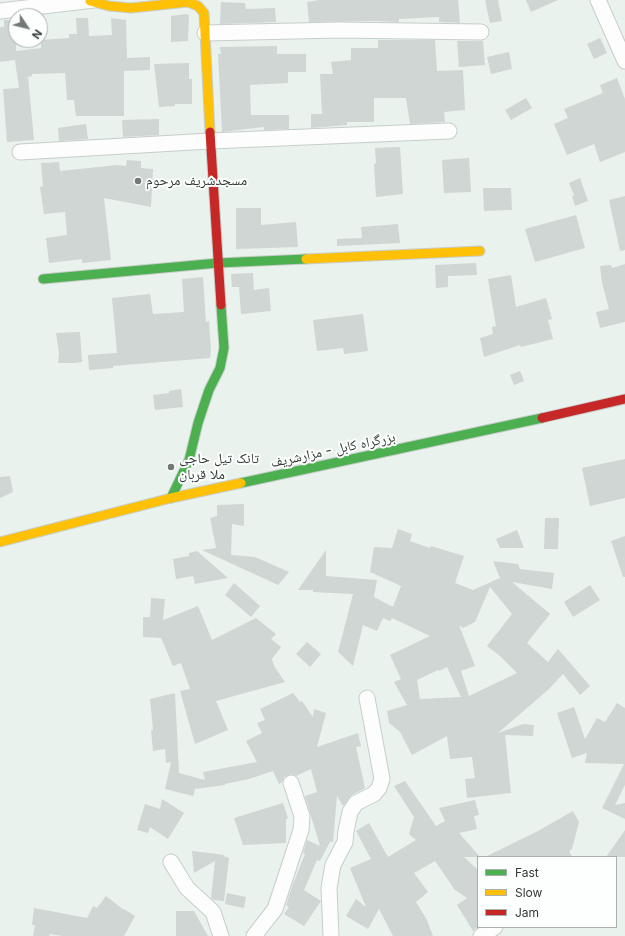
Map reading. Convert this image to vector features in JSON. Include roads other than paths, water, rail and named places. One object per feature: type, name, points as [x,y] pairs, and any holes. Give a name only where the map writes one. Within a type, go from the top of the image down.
[{"type":"main road","points":[[92,1],[109,6],[131,8],[188,2],[198,6],[204,13],[210,141],[224,348],[220,368],[209,390],[198,423],[189,460],[171,498]]},
{"type":"main road","points":[[43,279],[218,264],[480,251]]},
{"type":"main road","name":"بزرگراه کابل - مزارشریف","points":[[0,542],[171,498],[442,441],[625,399]]},
{"type":"street","points":[[598,0],[625,61]]},
{"type":"street","points":[[0,11],[92,1]]},
{"type":"street","points":[[206,33],[338,30],[481,32]]},
{"type":"street","points":[[20,152],[210,141],[449,131]]},
{"type":"street","points":[[331,936],[329,888],[333,865],[345,842],[350,812],[356,803],[374,794],[379,788],[382,779],[367,698]]},
{"type":"street","points":[[254,936],[275,909],[302,830],[302,816],[291,783]]},
{"type":"street","points":[[172,862],[187,888],[213,912],[221,936]]},
{"type":"street","points":[[481,936],[493,928]]},
{"type":"place","name":"مسجدشریف مرحوم","points":[[138,181]]},
{"type":"place","name":"تانک تیل حاجی ملا قربان","points":[[171,467]]}]
